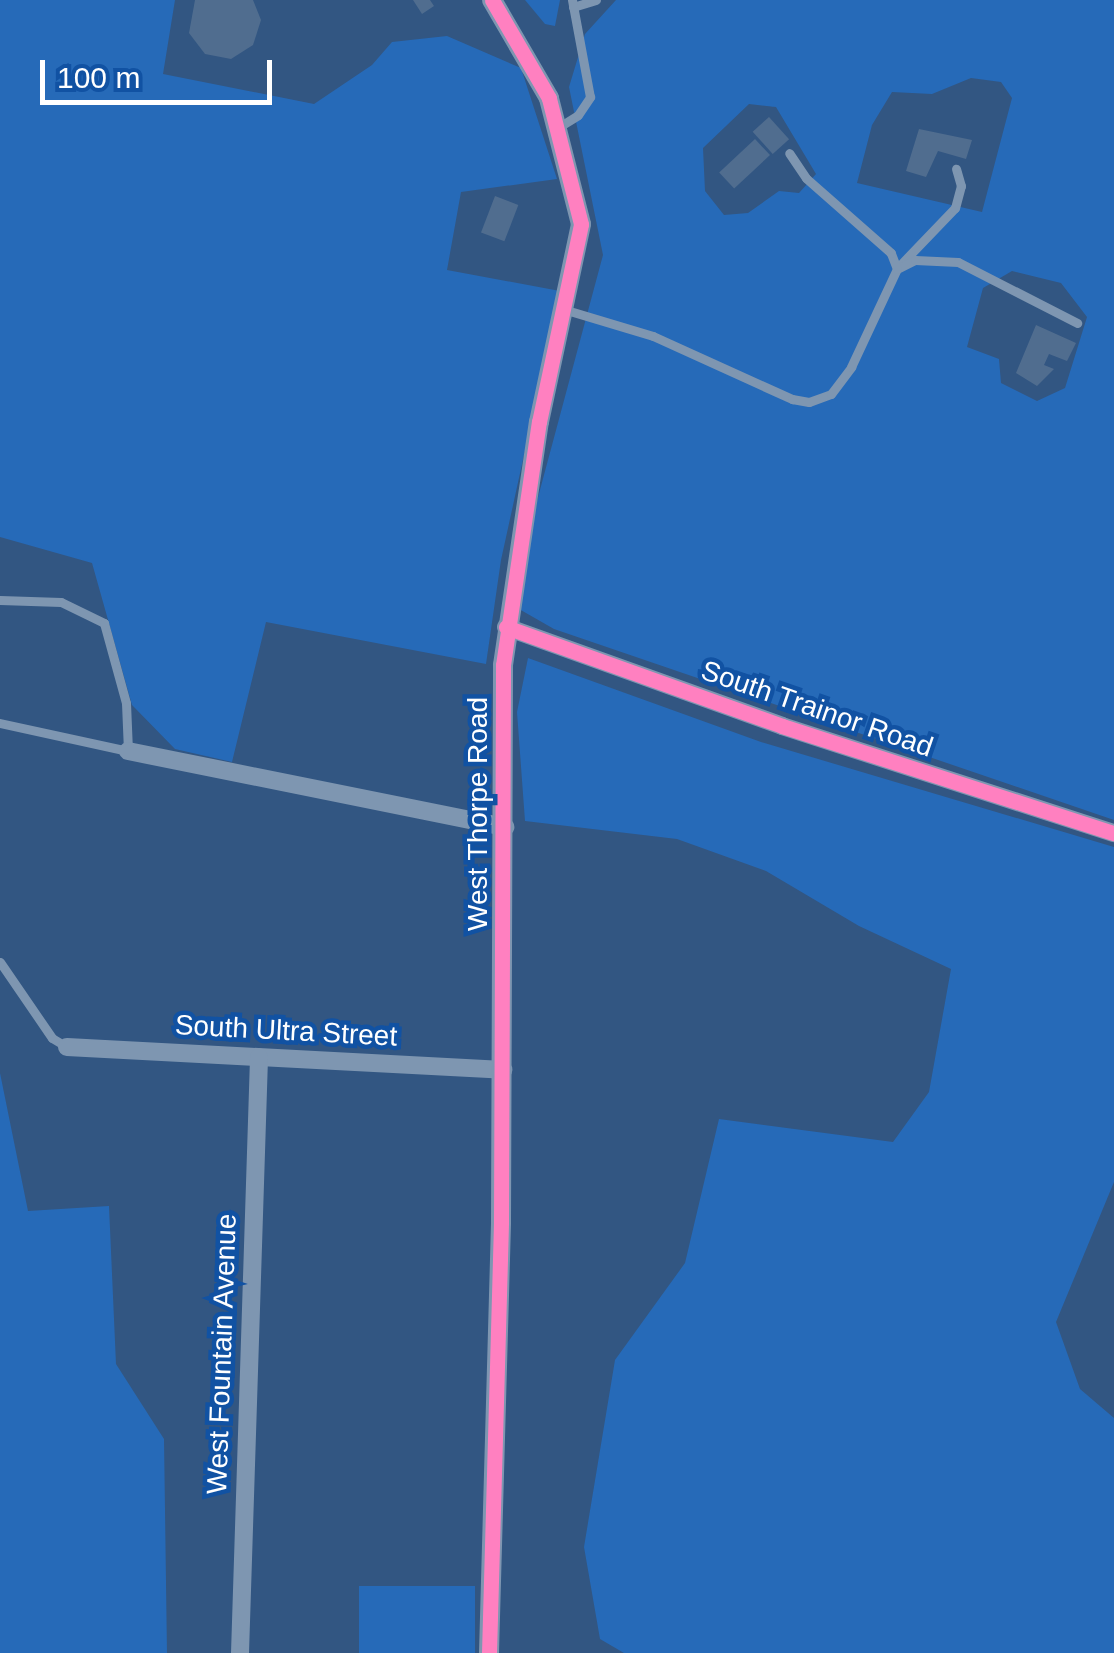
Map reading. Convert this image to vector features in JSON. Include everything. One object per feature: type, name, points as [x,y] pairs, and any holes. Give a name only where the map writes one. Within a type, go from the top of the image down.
[{"type":"street","name":"West Thorpe Road","points":[[489,1653],[503,1070],[506,627],[580,224],[549,98],[492,0]]},
{"type":"street","name":"South Trainor Road","points":[[506,627],[782,726],[1114,833]]},
{"type":"street","points":[[128,751],[505,828]]},
{"type":"street","name":"South Ultra Street","points":[[66,1047],[503,1070]]},
{"type":"street","name":"West Fountain Avenue","points":[[240,1653],[258,1058]]},
{"type":"lane","points":[[556,128],[578,116],[590,97],[572,4],[596,0]]},
{"type":"lane","points":[[789,153],[806,178],[890,253],[897,269]]},
{"type":"lane","points":[[563,308],[653,336],[809,402],[830,394],[850,367],[897,269],[954,208],[961,186],[956,169]]},
{"type":"lane","points":[[897,269],[915,260],[958,262],[1076,323]]},
{"type":"lane","points":[[0,600],[61,602],[104,623],[126,703],[128,751],[0,723]]},
{"type":"lane","points":[[0,962],[52,1038],[66,1047]]},
{"type":"shaded area","points":[[0,0],[175,0],[163,74],[314,104],[372,65],[392,42],[447,36],[521,68],[557,179],[461,192],[447,270],[560,291],[501,560],[486,664],[266,622],[232,762],[175,749],[132,705],[92,563],[0,537]]},
{"type":"shaded area","points":[[525,0],[560,0],[555,26],[545,24]]},
{"type":"shaded area","points":[[616,0],[1114,0],[1114,820],[554,629],[519,609],[537,501],[603,255],[569,87],[585,34]],"holes":[[[971,78],[1001,82],[1012,98],[982,212],[857,183],[872,125],[892,92],[932,94]],[[749,104],[776,107],[816,174],[799,193],[779,191],[748,213],[724,215],[705,191],[703,148]],[[1012,271],[1061,283],[1087,317],[1065,388],[1037,401],[1001,383],[999,359],[967,347],[983,288]]]},
{"type":"shaded area","points":[[528,658],[761,742],[1114,847],[1114,1182],[1056,1322],[1080,1389],[1114,1418],[1114,1653],[624,1653],[600,1639],[584,1547],[615,1360],[685,1263],[719,1119],[893,1142],[929,1092],[951,969],[859,926],[766,871],[677,839],[525,821],[517,712]]},
{"type":"shaded area","points":[[0,1073],[28,1211],[109,1206],[116,1364],[164,1439],[167,1653],[0,1653]]},
{"type":"shaded area","points":[[359,1586],[475,1586],[475,1653],[359,1653]]},
{"type":"building","points":[[195,0],[253,0],[261,20],[253,45],[231,59],[205,54],[189,33]]},
{"type":"building","points":[[413,0],[430,0],[434,6],[422,14]]},
{"type":"building","points":[[769,117],[789,139],[773,154],[753,132]]},
{"type":"building","points":[[919,129],[972,140],[966,159],[938,151],[926,177],[906,171]]},
{"type":"building","points":[[755,139],[770,155],[734,189],[719,172]]},
{"type":"building","points":[[495,196],[518,205],[504,241],[481,232]]},
{"type":"building","points":[[1036,325],[1076,343],[1067,361],[1049,354],[1044,365],[1054,369],[1037,386],[1016,373]]},
{"type":"cycle path","points":[[489,1653],[501,1222],[503,665],[539,422],[581,224],[549,98],[492,0]]},
{"type":"cycle path","points":[[506,627],[782,726],[1114,833]]}]
